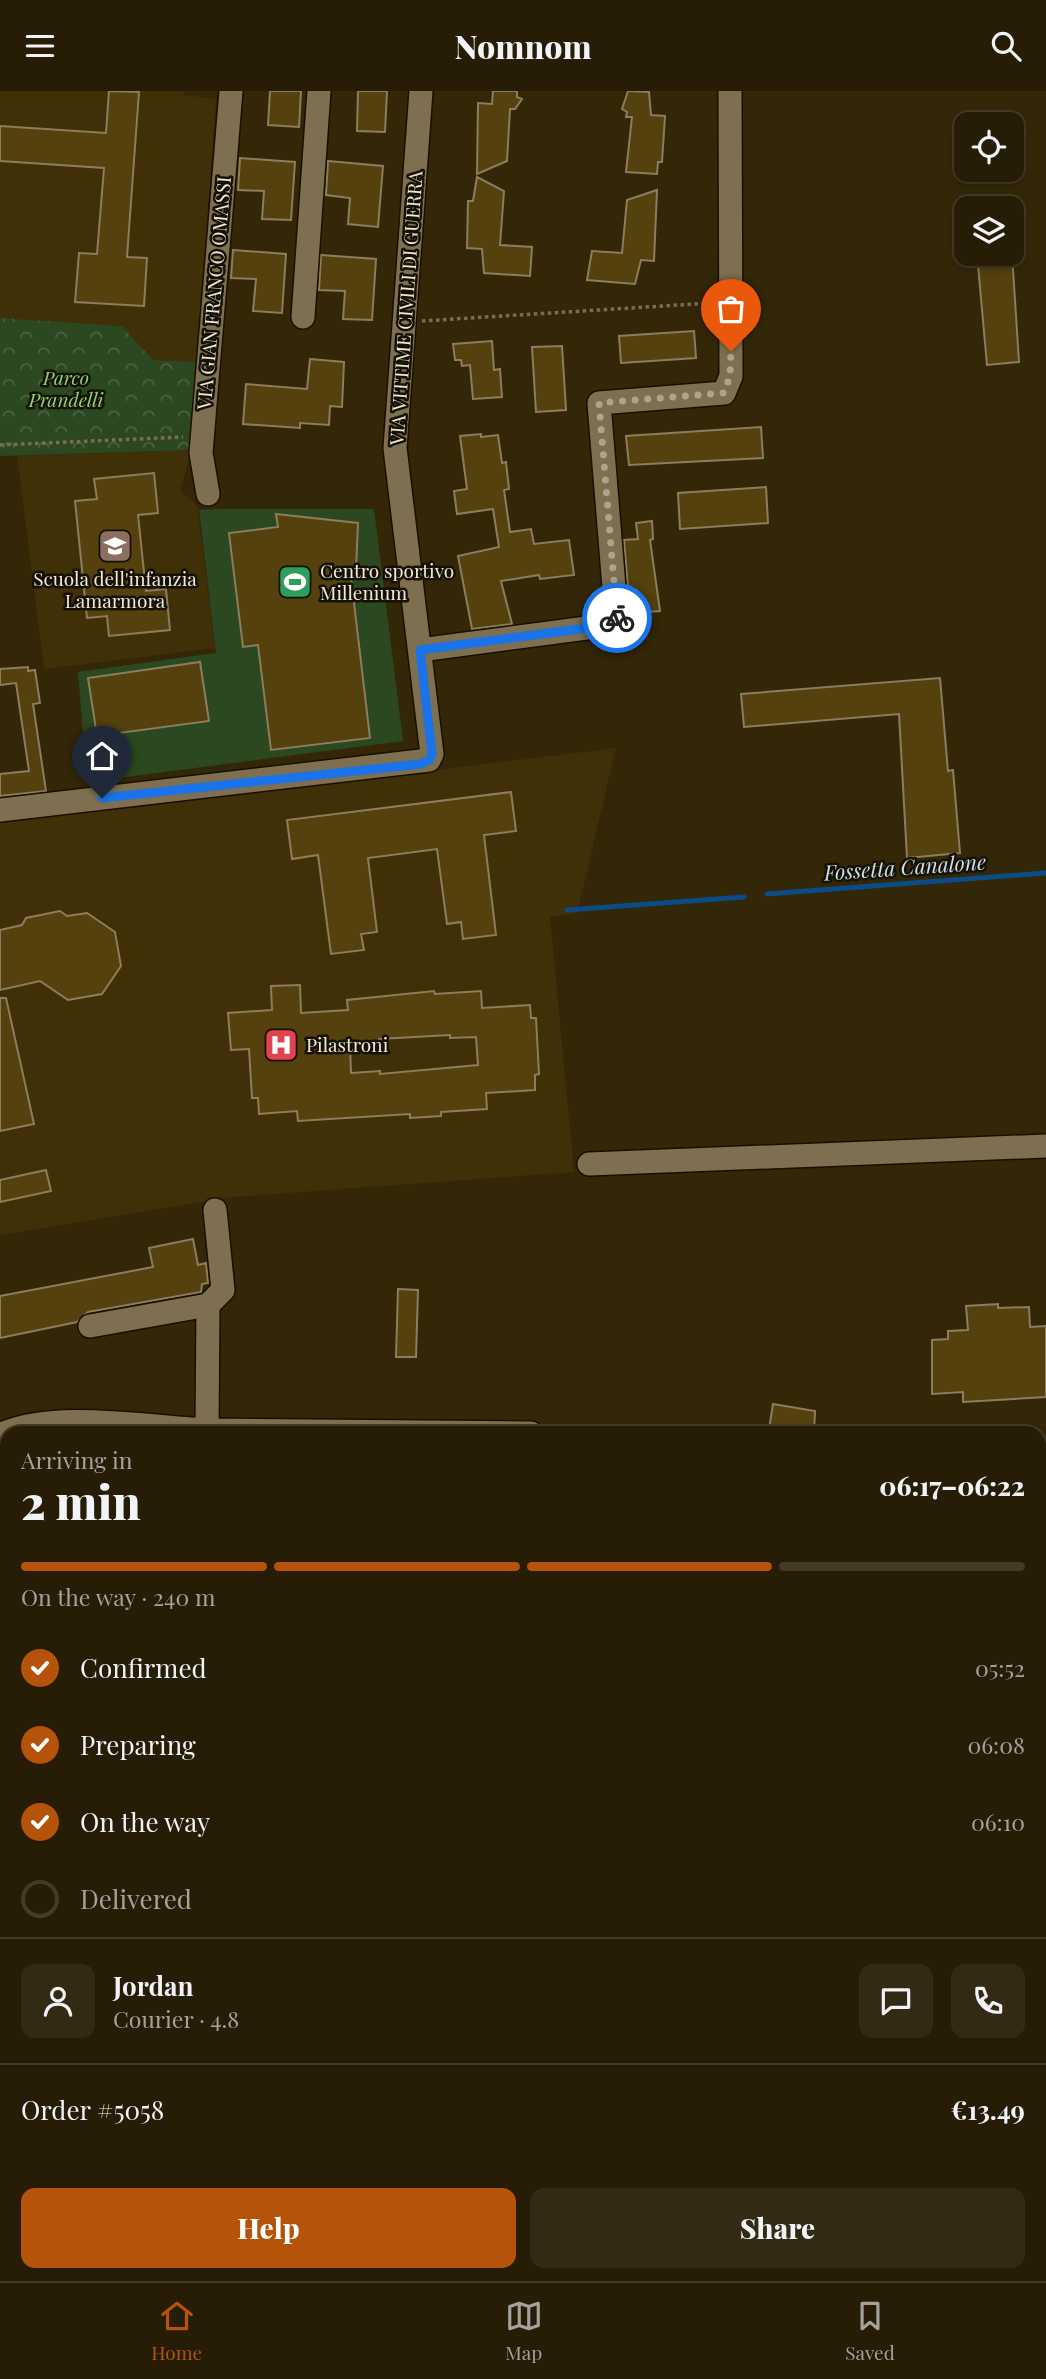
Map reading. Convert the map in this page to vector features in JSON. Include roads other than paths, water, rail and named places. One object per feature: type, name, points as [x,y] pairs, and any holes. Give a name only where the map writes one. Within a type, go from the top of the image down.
[{"type":"street","name":"VIA GIAN FRANCO OMASSI","points":[[208,494],[201,453],[230,91]]},
{"type":"street","points":[[303,317],[319,91]]},
{"type":"street","name":"VIA VITTIME CIVILI DI GUERRA","points":[[0,810],[421,764],[429,760],[432,754],[395,448],[421,91]]},
{"type":"street","points":[[420,650],[617,624],[599,403],[724,393],[730,376],[730,91]]},
{"type":"street","points":[[589,1164],[1046,1146]]},
{"type":"street","points":[[90,1326],[208,1305],[223,1290],[215,1210]]},
{"type":"street","points":[[207,1426],[208,1305]]},
{"type":"street","points":[[62,1426],[84,1422],[154,1426]]},
{"type":"waterway","name":"Fossetta Canalone","points":[[767,894],[1046,873]]},
{"type":"waterway","name":"Fossetta Canalone","points":[[567,910],[744,897]]},
{"type":"place","name":"Scuola dell'infanzia Lamarmora","points":[[115,546]]},
{"type":"place","name":"Centro sportivo Millenium","points":[[295,582]]},
{"type":"place","name":"Pilastroni","points":[[281,1045]]},
{"type":"park label","name":"Parco Prandelli","points":[[66,389]]}]
